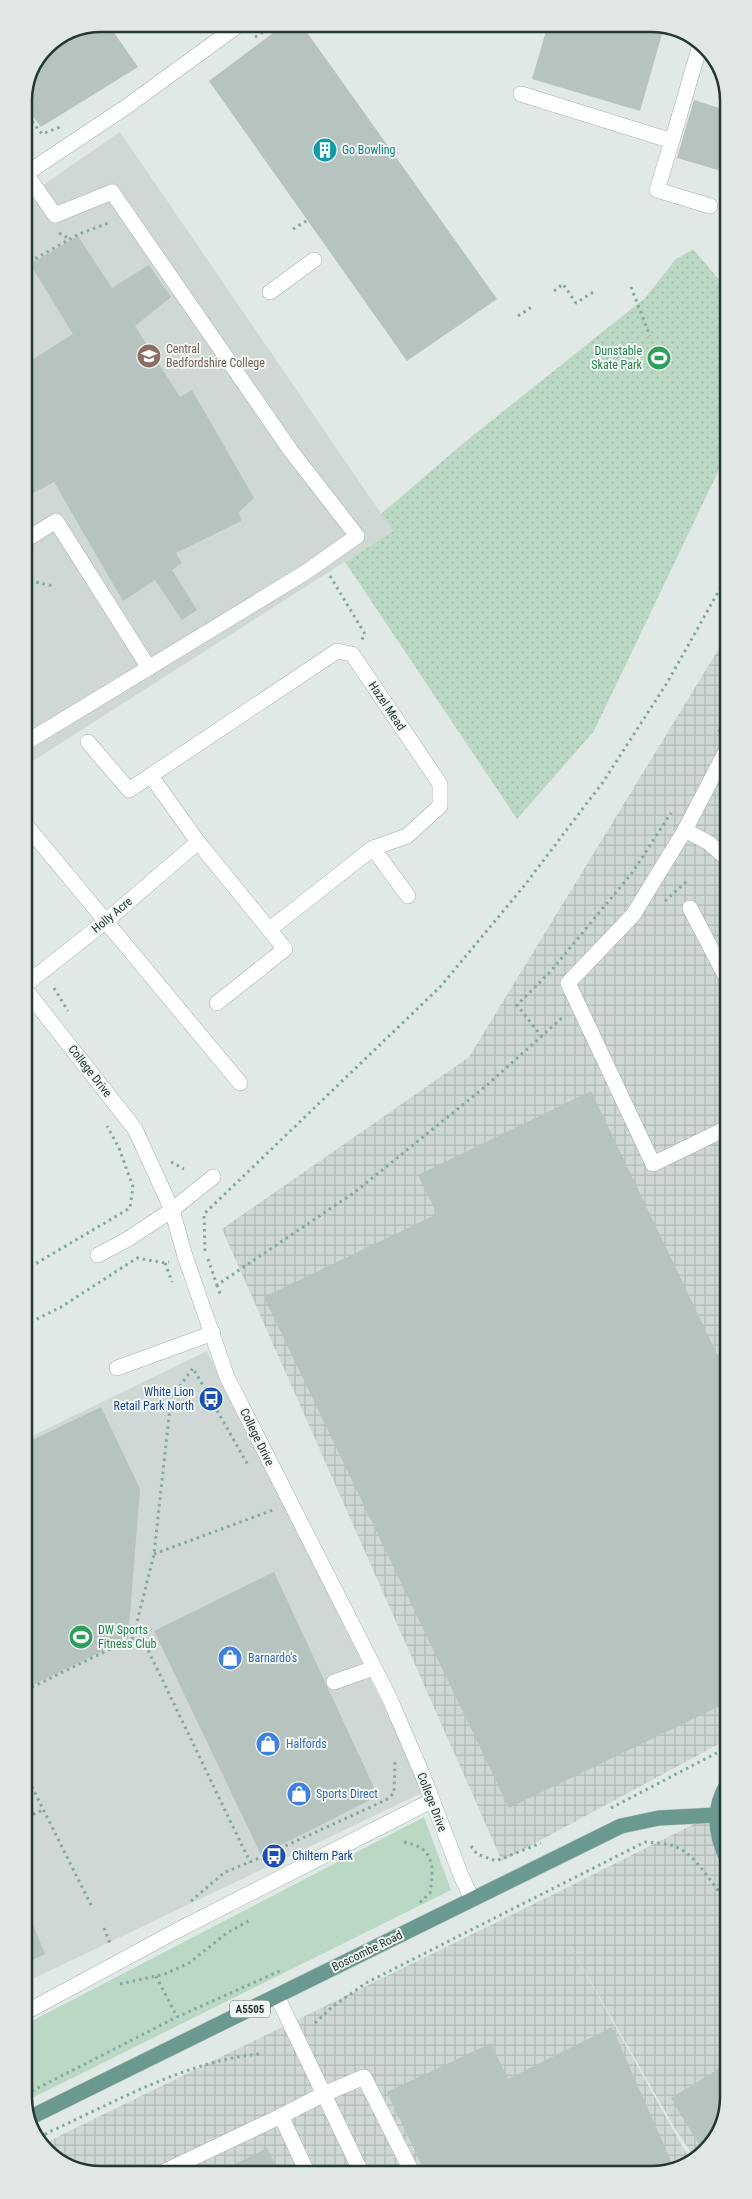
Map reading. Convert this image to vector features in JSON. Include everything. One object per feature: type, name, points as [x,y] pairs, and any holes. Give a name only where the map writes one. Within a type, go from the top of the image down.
[{"type":"main road","points":[[720,1800],[716,1815],[720,1843]]},
{"type":"main road","name":"Boscombe Road","points":[[35,2116],[621,1826],[659,1818],[716,1815]]},
{"type":"street","points":[[32,168],[126,107],[229,32]]},
{"type":"street","points":[[698,52],[657,190],[710,206]]},
{"type":"street","points":[[521,94],[672,141]]},
{"type":"street","points":[[32,183],[55,215],[112,192],[291,451],[356,536],[321,562],[32,739]]},
{"type":"street","points":[[270,292],[314,260]]},
{"type":"street","points":[[32,536],[56,521],[149,668]]},
{"type":"street","points":[[88,742],[129,790],[337,652],[352,654]]},
{"type":"street","name":"Hazel Mead","points":[[270,929],[373,848],[407,836],[440,806],[440,784],[352,654]]},
{"type":"street","points":[[720,746],[685,830],[633,915],[568,983],[653,1164],[720,1131]]},
{"type":"street","points":[[151,776],[198,842],[285,949],[217,1003]]},
{"type":"street","points":[[685,830],[709,843],[720,853]]},
{"type":"street","points":[[32,832],[240,1083]]},
{"type":"street","name":"Holly Acre","points":[[32,981],[198,842]]},
{"type":"street","points":[[373,848],[408,896]]},
{"type":"street","points":[[690,908],[720,966]]},
{"type":"street","name":"College Drive","points":[[32,996],[135,1129],[172,1210],[228,1377],[374,1668],[412,1750],[472,1899]]},
{"type":"street","points":[[98,1254],[128,1239],[172,1210],[213,1177]]},
{"type":"street","points":[[117,1368],[213,1333]]},
{"type":"street","points":[[334,1682],[374,1668]]},
{"type":"street","points":[[32,2009],[176,1931],[431,1801]]},
{"type":"street","points":[[277,1996],[358,2166]]},
{"type":"street","points":[[176,2166],[324,2094],[364,2077],[409,2166]]},
{"type":"street","points":[[281,2116],[304,2166]]},
{"type":"path","points":[[32,121],[42,134],[66,124]]},
{"type":"path","points":[[32,260],[79,234],[128,216]]},
{"type":"path","points":[[293,229],[308,220]]},
{"type":"path","points":[[554,291],[563,284],[576,303],[595,291]]},
{"type":"path","points":[[631,287],[650,336]]},
{"type":"path","points":[[518,316],[533,306]]},
{"type":"path","points":[[321,562],[365,634],[352,654]]},
{"type":"path","points":[[32,581],[54,586]]},
{"type":"path","points":[[546,1034],[486,1086],[355,1192],[218,1285],[204,1249],[204,1214],[441,986],[524,886],[603,782],[667,683],[720,589]]},
{"type":"path","points":[[542,1037],[517,1005],[550,972],[632,873],[673,810]]},
{"type":"path","points":[[32,1266],[130,1208],[133,1188],[119,1148],[103,1119]]},
{"type":"path","points":[[32,1322],[61,1307],[137,1258],[165,1263]]},
{"type":"path","points":[[32,1687],[133,1638],[154,1554],[171,1398],[193,1368],[250,1468]]},
{"type":"path","points":[[269,1501],[279,1518]]},
{"type":"path","points":[[154,1554],[274,1510]]},
{"type":"path","points":[[136,1626],[250,1862],[386,1800],[394,1793],[395,1758]]},
{"type":"path","points":[[606,1811],[720,1751]]},
{"type":"path","points":[[32,1787],[92,1907]]},
{"type":"path","points":[[32,1815],[43,1810]]},
{"type":"path","points":[[496,1861],[547,1840]]},
{"type":"path","points":[[404,1842],[418,1845],[429,1855],[433,1870],[430,1893],[411,1910]]},
{"type":"path","points":[[315,2023],[332,2007],[366,1983],[645,1842],[677,1847],[699,1865],[720,1894]]},
{"type":"path","points":[[112,1986],[156,1976],[189,1962],[227,1933],[252,1919]]},
{"type":"path","points":[[32,2091],[177,2017],[286,1968]]},
{"type":"path","points":[[156,1976],[177,2017]]},
{"type":"path","points":[[44,2136],[173,2076],[236,2056],[259,2054]]},
{"type":"shaded area","name":"Central Bedfordshire College","points":[[120,132],[393,531],[32,762],[32,192]]},
{"type":"shaded area","points":[[720,647],[720,1743],[502,1861],[222,1229],[469,1057]]},
{"type":"shaded area","points":[[207,1351],[426,1791],[32,1979],[32,1436]]},
{"type":"shaded area","points":[[720,1811],[720,2098],[716,2120],[710,2132],[705,2140],[691,2153],[674,2127],[567,1940],[688,2156],[660,2166],[97,2166],[83,2164],[67,2157],[49,2141]]},
{"type":"green space","points":[[693,249],[720,281],[720,468],[594,731],[517,819],[345,562],[393,531],[381,514],[465,442],[645,298],[675,260]]},
{"type":"green space","points":[[424,1817],[451,1890],[32,2098],[32,2021]]},
{"type":"building","points":[[114,32],[138,67],[41,127],[32,115],[32,101],[38,75],[44,63],[63,44],[75,38],[88,34]]},
{"type":"building","name":"Go Bowling","points":[[274,32],[307,32],[497,299],[407,361],[209,81]]},
{"type":"building","points":[[545,33],[662,34],[640,111],[532,79]]},
{"type":"building","points":[[694,100],[720,108],[720,163],[718,170],[677,158]]},
{"type":"building","points":[[78,236],[112,288],[149,265],[171,297],[135,326],[180,397],[192,390],[254,498],[239,512],[241,521],[176,553],[182,563],[172,570],[197,610],[182,620],[155,580],[123,601],[54,482],[32,494],[32,360],[73,334],[32,267],[32,263]]},
{"type":"building","points":[[591,1091],[720,1360],[720,1706],[509,1808],[264,1297],[437,1214],[418,1175]]},
{"type":"building","points":[[101,1407],[140,1489],[128,1639],[32,1685],[32,1440]]},
{"type":"building","points":[[274,1572],[378,1796],[261,1855],[154,1631]]},
{"type":"building","points":[[32,1923],[45,1954],[32,1960]]},
{"type":"building","points":[[612,2027],[672,2163],[660,2166],[422,2166],[387,2092],[491,2043],[508,2079]]},
{"type":"building","points":[[720,2068],[720,2098],[716,2120],[705,2140],[700,2145],[671,2098]]},
{"type":"building","points":[[267,2148],[276,2166],[231,2166]]},
{"type":"place","name":"Go Bowling","points":[[325,150]]},
{"type":"place","name":"Central Bedfordshire College","points":[[149,356]]},
{"type":"place","name":"Dunstable Skate Park","points":[[659,358]]},
{"type":"place","name":"White Lion Retail Park North","points":[[211,1399]]},
{"type":"place","name":"DW Sports Fitness Club","points":[[81,1637]]},
{"type":"place","name":"Barnardo's","points":[[230,1658]]},
{"type":"place","name":"Halfords","points":[[268,1744]]},
{"type":"place","name":"Sports Direct","points":[[299,1794]]},
{"type":"place","name":"Chiltern Park","points":[[274,1856]]}]
